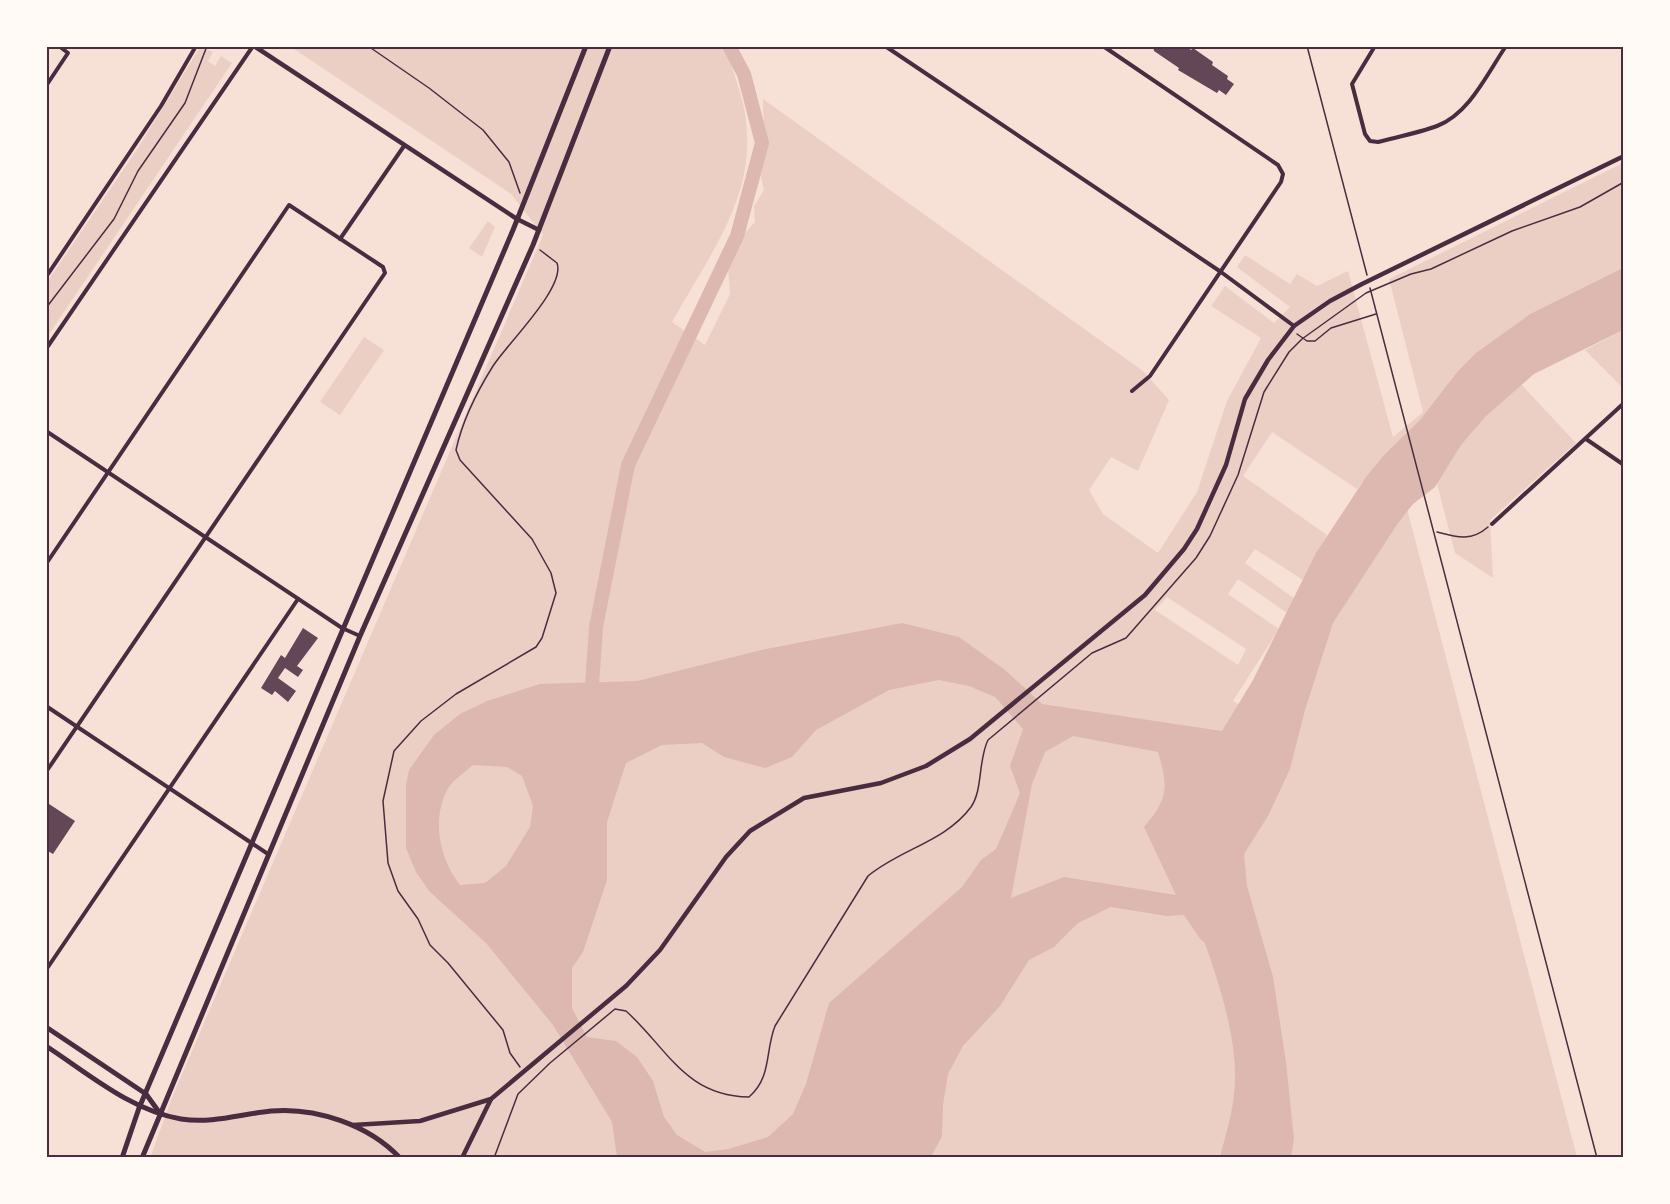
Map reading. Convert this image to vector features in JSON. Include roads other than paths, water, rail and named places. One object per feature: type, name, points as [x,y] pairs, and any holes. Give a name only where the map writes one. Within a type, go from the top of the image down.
[{"type":"main road","points":[[122,1158],[139,1108],[517,219],[586,46]]},
{"type":"main road","points":[[142,1158],[159,1112],[360,636],[539,230],[610,46]]},
{"type":"main road","points":[[46,1027],[146,1094],[159,1112]]},
{"type":"main road","points":[[46,1046],[139,1108],[200,1121],[274,1111],[306,1113],[353,1125],[376,1138],[400,1158]]},
{"type":"street","points":[[46,86],[68,53],[59,46]]},
{"type":"street","points":[[46,276],[161,106],[196,46]]},
{"type":"street","points":[[46,349],[254,46],[517,219],[539,230]]},
{"type":"street","points":[[885,46],[1221,272],[1294,326]]},
{"type":"street","points":[[1103,46],[1278,165],[1283,174],[1281,182],[1150,376],[1132,391]]},
{"type":"street","points":[[1375,46],[1352,84],[1365,134],[1370,141],[1378,142],[1438,126],[1456,115],[1466,105],[1506,46]]},
{"type":"street","points":[[340,239],[404,146]]},
{"type":"street","points":[[353,1125],[420,1121],[491,1099],[626,986],[660,950],[726,857],[750,831],[804,798],[881,783],[926,766],[970,739],[1145,595],[1184,549],[1214,494],[1245,399],[1269,360],[1294,326],[1330,301],[1362,284],[1623,156]]},
{"type":"street","points":[[46,564],[289,205],[383,267],[385,273],[46,772]]},
{"type":"street","points":[[1492,524],[1623,403]]},
{"type":"street","points":[[46,431],[342,628],[360,636]]},
{"type":"street","points":[[1586,439],[1623,465]]},
{"type":"street","points":[[46,970],[298,599]]},
{"type":"street","points":[[46,706],[268,854]]},
{"type":"street","points":[[462,1158],[491,1099]]},
{"type":"waterway","points":[[591,700],[596,627],[628,465],[737,236],[762,143],[744,74],[729,46]]},
{"type":"waterway","points":[[1182,900],[1206,935]]}]
